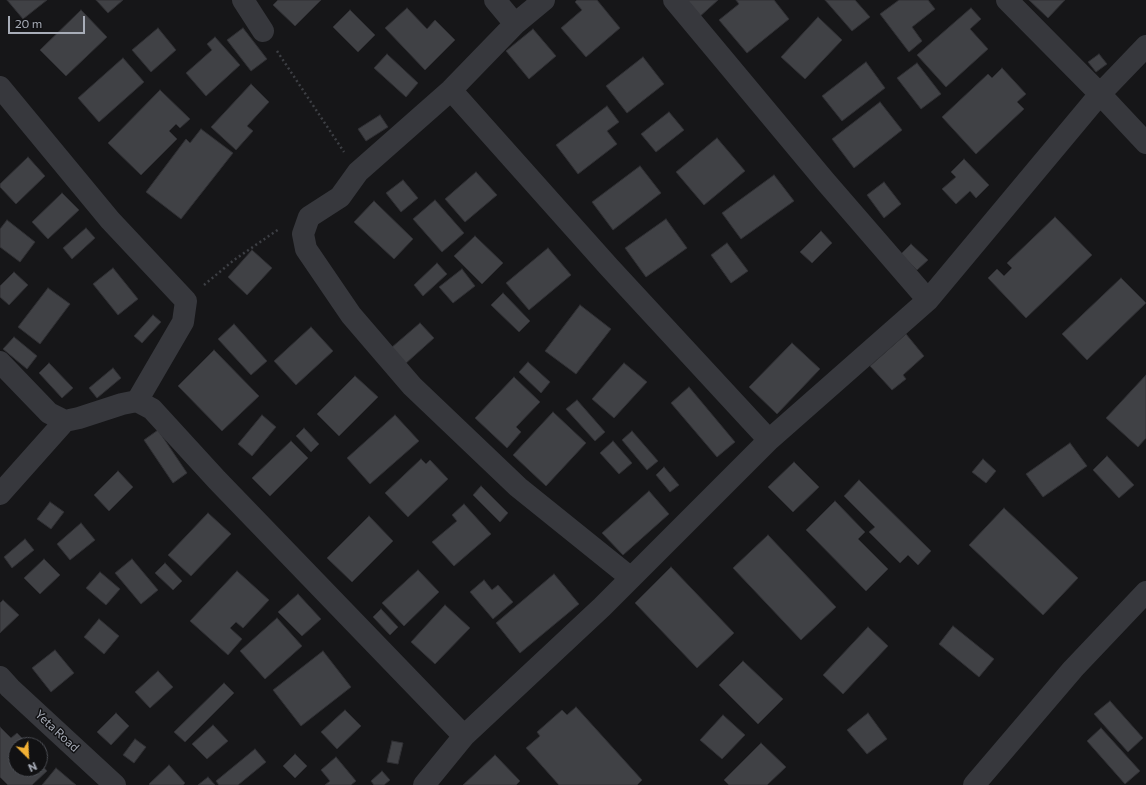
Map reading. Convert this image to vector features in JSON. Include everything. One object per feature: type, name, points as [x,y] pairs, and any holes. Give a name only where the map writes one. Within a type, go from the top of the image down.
[{"type":"street","points":[[243,0],[263,31]]},
{"type":"street","points":[[495,0],[515,24]]},
{"type":"street","points":[[544,0],[515,24],[451,90],[358,172],[340,197],[309,217],[303,234],[306,249],[351,315],[412,386],[518,487],[631,578]]},
{"type":"street","points":[[674,0],[928,300]]},
{"type":"street","points":[[1007,0],[1146,143]]},
{"type":"street","points":[[424,785],[464,736],[602,607],[769,440],[928,300],[1100,94],[1146,46]]},
{"type":"street","points":[[0,87],[110,220],[186,301],[183,322],[136,401]]},
{"type":"street","points":[[451,90],[609,267],[769,440]]},
{"type":"street","points":[[0,362],[49,413],[65,421]]},
{"type":"street","points":[[0,494],[65,421],[136,401],[152,409],[222,486],[464,736]]},
{"type":"street","points":[[974,785],[1073,669],[1146,592]]},
{"type":"street","name":"Yeta Road","points":[[3,687],[115,785]]},
{"type":"path","points":[[263,31],[358,172]]},
{"type":"path","points":[[186,301],[234,260],[280,228],[309,217]]},
{"type":"building","points":[[7,0],[47,0],[23,19]]},
{"type":"building","points":[[96,0],[123,0],[108,13]]},
{"type":"building","points":[[278,0],[321,0],[295,26],[273,5]]},
{"type":"building","points":[[577,0],[597,0],[620,28],[586,57],[561,28],[582,10],[575,2]]},
{"type":"building","points":[[681,0],[718,0],[697,19]]},
{"type":"building","points":[[736,0],[774,0],[789,19],[747,53],[719,20],[739,4]]},
{"type":"building","points":[[825,0],[855,0],[870,17],[852,31]]},
{"type":"building","points":[[899,0],[928,0],[935,9],[912,27],[922,41],[909,52],[880,14]]},
{"type":"building","points":[[1029,0],[1065,0],[1048,18]]},
{"type":"building","points":[[407,8],[427,29],[435,20],[455,40],[425,70],[385,28]]},
{"type":"building","points":[[971,8],[981,19],[970,29],[988,49],[946,87],[917,55]]},
{"type":"building","points":[[81,10],[107,37],[66,76],[40,50]]},
{"type":"building","points":[[350,10],[375,35],[358,52],[333,27]]},
{"type":"building","points":[[818,17],[842,40],[805,79],[781,57]]},
{"type":"building","points":[[158,28],[176,50],[151,72],[132,50]]},
{"type":"building","points":[[243,28],[267,59],[251,71],[227,40]]},
{"type":"building","points":[[533,29],[556,56],[529,79],[506,51]]},
{"type":"building","points":[[215,37],[240,65],[206,96],[186,73],[212,50],[207,44]]},
{"type":"building","points":[[387,54],[418,83],[406,97],[374,68]]},
{"type":"building","points":[[1099,54],[1107,64],[1096,72],[1088,62]]},
{"type":"building","points":[[643,57],[664,84],[627,113],[606,86]]},
{"type":"building","points":[[123,58],[144,82],[99,122],[78,98]]},
{"type":"building","points":[[866,62],[885,88],[842,121],[822,96]]},
{"type":"building","points":[[917,63],[941,94],[921,109],[897,78]]},
{"type":"building","points":[[1002,68],[1026,94],[1017,102],[1024,109],[976,154],[942,117],[988,74],[992,78]]},
{"type":"building","points":[[251,84],[269,102],[247,126],[253,131],[236,150],[211,127]]},
{"type":"building","points":[[160,90],[190,119],[180,128],[176,124],[169,131],[177,139],[141,175],[108,143]]},
{"type":"building","points":[[880,102],[902,130],[854,168],[832,139]]},
{"type":"building","points":[[607,106],[619,122],[607,131],[617,144],[578,174],[556,145]]},
{"type":"building","points":[[669,112],[684,130],[656,152],[641,134]]},
{"type":"building","points":[[380,115],[388,127],[366,141],[358,129]]},
{"type":"building","points":[[201,129],[233,153],[181,219],[146,192],[186,139],[190,143]]},
{"type":"building","points":[[717,138],[745,171],[704,205],[676,172]]},
{"type":"building","points":[[28,157],[45,176],[16,204],[0,187],[0,184]]},
{"type":"building","points":[[964,159],[989,185],[976,198],[970,191],[956,204],[942,189],[956,177],[951,172]]},
{"type":"building","points":[[640,166],[661,193],[613,230],[592,202]]},
{"type":"building","points":[[476,172],[497,195],[465,222],[445,199]]},
{"type":"building","points":[[774,175],[794,201],[741,239],[722,213]]},
{"type":"building","points":[[403,180],[418,198],[401,212],[386,193]]},
{"type":"building","points":[[884,182],[901,204],[884,218],[867,195]]},
{"type":"building","points":[[62,193],[79,210],[48,239],[32,222]]},
{"type":"building","points":[[435,200],[464,233],[442,252],[413,219]]},
{"type":"building","points":[[374,201],[413,239],[394,259],[354,222]]},
{"type":"building","points":[[1055,217],[1092,255],[1026,318],[988,278],[997,269],[1004,276],[1012,268],[1007,263]]},
{"type":"building","points":[[666,219],[687,248],[646,277],[625,248]]},
{"type":"building","points":[[7,220],[35,242],[20,262],[0,247],[0,229]]},
{"type":"building","points":[[86,228],[95,238],[72,259],[63,248]]},
{"type":"building","points":[[821,231],[832,243],[812,263],[800,252]]},
{"type":"building","points":[[475,236],[503,263],[482,284],[454,256]]},
{"type":"building","points":[[727,243],[748,271],[731,283],[711,255]]},
{"type":"building","points":[[911,244],[928,260],[917,270],[901,254]]},
{"type":"building","points":[[548,248],[571,275],[529,310],[506,283]]},
{"type":"building","points":[[252,250],[272,268],[247,295],[228,277]]},
{"type":"building","points":[[437,263],[447,274],[423,296],[414,285]]},
{"type":"building","points":[[113,268],[138,299],[118,315],[93,284]]},
{"type":"building","points":[[462,269],[475,286],[453,303],[439,287]]},
{"type":"building","points":[[14,272],[28,285],[9,305],[0,297],[0,286]]},
{"type":"building","points":[[1121,278],[1146,303],[1087,360],[1062,334]]},
{"type":"building","points":[[48,288],[70,304],[40,344],[18,327]]},
{"type":"building","points":[[503,293],[530,321],[519,332],[491,305]]},
{"type":"building","points":[[580,305],[611,329],[576,374],[545,351]]},
{"type":"building","points":[[153,315],[161,322],[142,343],[134,336]]},
{"type":"building","points":[[420,323],[434,338],[405,364],[391,348]]},
{"type":"building","points":[[234,324],[267,361],[251,375],[218,339]]},
{"type":"building","points":[[311,327],[333,351],[296,385],[274,361]]},
{"type":"building","points":[[906,334],[924,356],[903,375],[906,379],[892,390],[870,366]]},
{"type":"building","points":[[14,337],[37,356],[27,369],[3,349]]},
{"type":"building","points":[[792,343],[820,369],[777,414],[749,387]]},
{"type":"building","points":[[214,350],[259,396],[222,431],[178,386]]},
{"type":"building","points":[[528,362],[550,382],[541,393],[519,372]]},
{"type":"building","points":[[49,363],[73,388],[62,398],[39,373]]},
{"type":"building","points":[[624,363],[647,382],[614,418],[592,399]]},
{"type":"building","points":[[113,368],[121,378],[97,398],[89,388]]},
{"type":"building","points":[[1146,375],[1146,438],[1138,447],[1106,418]]},
{"type":"building","points":[[355,376],[378,397],[339,436],[317,414]]},
{"type":"building","points":[[514,377],[540,402],[516,427],[521,432],[507,448],[475,418]]},
{"type":"building","points":[[689,387],[735,442],[717,457],[671,403]]},
{"type":"building","points":[[577,400],[605,432],[595,441],[566,409]]},
{"type":"building","points":[[553,412],[586,443],[546,486],[513,455]]},
{"type":"building","points":[[262,415],[276,427],[252,456],[238,444]]},
{"type":"building","points":[[395,415],[419,441],[370,484],[347,458]]},
{"type":"building","points":[[304,428],[319,444],[311,452],[296,436]]},
{"type":"building","points":[[158,430],[187,473],[173,483],[144,440]]},
{"type":"building","points":[[632,431],[658,461],[647,470],[622,440]]},
{"type":"building","points":[[291,441],[308,458],[270,496],[252,478]]},
{"type":"building","points":[[613,441],[632,463],[619,474],[600,453]]},
{"type":"building","points":[[1070,443],[1087,466],[1043,497],[1026,474]]},
{"type":"building","points":[[1107,456],[1134,485],[1119,498],[1093,470]]},
{"type":"building","points":[[421,459],[426,464],[430,460],[448,479],[408,517],[385,493]]},
{"type":"building","points":[[983,459],[996,471],[986,483],[972,472]]},
{"type":"building","points":[[794,462],[819,487],[793,512],[768,487]]},
{"type":"building","points":[[664,467],[679,485],[670,492],[656,475]]},
{"type":"building","points":[[118,471],[133,487],[109,511],[94,495]]},
{"type":"building","points":[[859,480],[931,551],[918,565],[908,555],[900,563],[869,532],[875,527],[844,496]]},
{"type":"building","points":[[481,486],[508,513],[500,522],[473,495]]},
{"type":"building","points":[[649,491],[669,514],[623,555],[602,533]]},
{"type":"building","points":[[835,501],[865,532],[858,539],[888,569],[866,591],[806,530]]},
{"type":"building","points":[[50,502],[64,512],[51,529],[37,519]]},
{"type":"building","points":[[464,504],[491,534],[454,566],[432,542],[457,521],[452,515]]},
{"type":"building","points":[[1004,508],[1078,578],[1043,615],[969,545]]},
{"type":"building","points":[[208,513],[231,534],[191,576],[168,555]]},
{"type":"building","points":[[369,516],[393,541],[352,582],[327,558]]},
{"type":"building","points":[[81,523],[95,540],[70,560],[57,544]]},
{"type":"building","points":[[768,535],[836,607],[801,640],[733,568]]},
{"type":"building","points":[[25,539],[34,550],[12,568],[4,557]]},
{"type":"building","points":[[44,559],[60,575],[40,594],[24,578]]},
{"type":"building","points":[[132,559],[158,590],[141,604],[115,573]]},
{"type":"building","points":[[165,563],[182,581],[173,590],[155,573]]},
{"type":"building","points":[[671,567],[734,633],[697,668],[635,603]]},
{"type":"building","points":[[418,570],[439,592],[404,626],[382,603]]},
{"type":"building","points":[[237,571],[269,600],[243,628],[236,622],[230,628],[242,639],[228,655],[190,621]]},
{"type":"building","points":[[100,572],[120,589],[106,605],[86,588]]},
{"type":"building","points":[[554,574],[579,604],[520,653],[496,623]]},
{"type":"building","points":[[484,580],[492,590],[498,585],[513,602],[493,619],[470,592]]},
{"type":"building","points":[[298,594],[321,619],[302,636],[278,612]]},
{"type":"building","points":[[3,600],[19,615],[0,633],[0,603]]},
{"type":"building","points":[[445,605],[470,628],[435,664],[411,642]]},
{"type":"building","points":[[381,609],[398,627],[390,635],[373,617]]},
{"type":"building","points":[[277,618],[302,646],[265,679],[240,651]]},
{"type":"building","points":[[99,619],[119,636],[104,654],[84,637]]},
{"type":"building","points":[[953,626],[994,659],[979,677],[939,644]]},
{"type":"building","points":[[868,627],[888,646],[843,694],[823,675]]},
{"type":"building","points":[[55,650],[74,673],[51,692],[32,668]]},
{"type":"building","points":[[323,651],[351,687],[301,726],[273,690]]},
{"type":"building","points":[[743,661],[783,699],[758,724],[719,685]]},
{"type":"building","points":[[158,671],[173,687],[150,708],[135,692]]},
{"type":"building","points":[[224,683],[234,693],[185,742],[174,732]]},
{"type":"building","points":[[1110,701],[1143,738],[1128,752],[1094,714]]},
{"type":"building","points":[[576,707],[642,780],[637,785],[559,785],[526,748],[540,736],[537,732],[562,710],[567,715]]},
{"type":"building","points":[[345,710],[361,726],[337,749],[321,732]]},
{"type":"building","points":[[116,713],[129,726],[111,745],[97,732]]},
{"type":"building","points":[[868,713],[887,739],[867,754],[847,730]]},
{"type":"building","points":[[723,715],[745,735],[722,759],[700,740]]},
{"type":"building","points":[[213,725],[228,741],[207,759],[192,744]]},
{"type":"building","points":[[0,727],[10,737],[8,737],[8,777],[41,777],[32,785],[8,785],[0,777]]},
{"type":"building","points":[[1101,728],[1140,771],[1125,784],[1087,741]]},
{"type":"building","points":[[17,733],[21,737],[12,737]]},
{"type":"building","points":[[135,739],[146,747],[134,763],[123,755]]},
{"type":"building","points":[[392,741],[403,743],[398,764],[387,762]]},
{"type":"building","points":[[761,743],[786,767],[767,785],[729,785],[724,780]]},
{"type":"building","points":[[255,749],[266,762],[238,785],[219,785],[216,781]]},
{"type":"building","points":[[295,754],[307,766],[295,778],[283,766]]},
{"type":"building","points":[[495,755],[520,781],[516,785],[463,785]]},
{"type":"building","points":[[336,757],[356,781],[351,785],[325,785],[330,781],[321,770]]},
{"type":"building","points":[[169,765],[185,783],[183,785],[149,784]]},
{"type":"building","points":[[56,768],[76,785],[42,785]]},
{"type":"building","points":[[382,771],[390,780],[384,785],[374,785],[371,781]]},
{"type":"building","points":[[208,777],[215,785],[198,785]]}]
